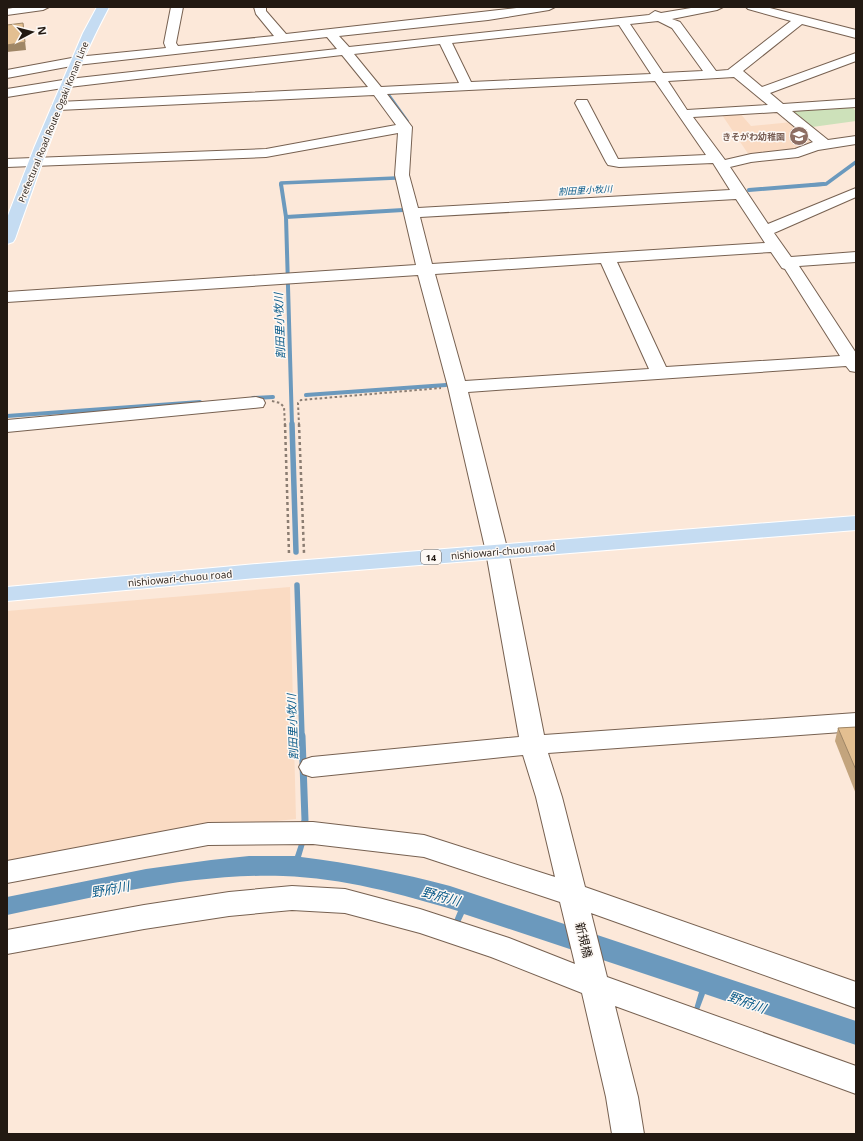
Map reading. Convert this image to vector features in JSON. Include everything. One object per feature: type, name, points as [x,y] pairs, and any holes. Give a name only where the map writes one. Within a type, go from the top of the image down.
[{"type":"main road","name":"Prefectural Road Route Ogaki Konan Line","points":[[7,239],[35,163],[77,61],[89,33],[103,7]]},
{"type":"main road","name":"nishiowari-chuou road","points":[[7,594],[297,568],[856,523]]},
{"type":"street","points":[[7,12],[43,7]]},
{"type":"street","points":[[174,51],[170,43],[177,7]]},
{"type":"street","points":[[260,7],[260,12],[283,38]]},
{"type":"street","points":[[7,74],[77,61],[331,34],[488,16],[549,7]]},
{"type":"street","points":[[635,7],[661,17],[676,25],[712,75]]},
{"type":"street","points":[[7,93],[69,83],[622,20],[661,17],[717,7]]},
{"type":"street","points":[[752,7],[856,34]]},
{"type":"street","points":[[454,9],[488,16],[524,31]]},
{"type":"street","points":[[622,20],[683,114],[719,162],[786,262],[791,266],[855,363]]},
{"type":"street","points":[[59,106],[731,74],[799,20]]},
{"type":"street","points":[[832,28],[856,24]]},
{"type":"street","points":[[7,163],[266,153],[405,127],[378,91],[331,34]]},
{"type":"street","points":[[445,41],[467,87]]},
{"type":"street","points":[[764,95],[853,60]]},
{"type":"street","points":[[735,71],[824,144]]},
{"type":"street","points":[[764,95],[856,91]]},
{"type":"street","points":[[582,103],[613,162],[619,163],[719,162],[798,153],[815,146],[856,140]]},
{"type":"street","points":[[683,114],[782,109],[856,103]]},
{"type":"street","name":"新規橋","points":[[405,127],[402,175],[425,269],[457,387],[497,552],[534,745],[549,797],[622,1097],[628,1134]]},
{"type":"street","points":[[765,231],[856,192]]},
{"type":"street","points":[[412,213],[740,194]]},
{"type":"street","points":[[7,297],[287,277],[776,247]]},
{"type":"street","points":[[606,257],[660,373]]},
{"type":"street","points":[[786,262],[856,257]]},
{"type":"street","points":[[457,387],[660,373],[855,363]]},
{"type":"street","points":[[7,426],[256,402]]},
{"type":"street","points":[[312,767],[534,745],[856,722]]},
{"type":"street","points":[[7,872],[208,834],[304,833],[424,846],[573,895],[856,995]]},
{"type":"street","points":[[7,942],[144,917],[229,904],[292,898],[345,901],[420,921],[499,948],[595,986],[856,1080]]},
{"type":"path","points":[[297,568],[298,403],[301,400],[457,387]]},
{"type":"path","points":[[256,402],[273,401],[280,403],[284,407],[297,568]]},
{"type":"shaded area","points":[[738,111],[751,126],[792,122],[815,142],[797,150],[751,158],[722,115]]},
{"type":"shaded area","points":[[290,587],[296,819],[188,830],[7,867],[7,611]]},
{"type":"green space","points":[[849,104],[856,111],[856,121],[805,128],[782,109]]},
{"type":"water","name":"野府川","points":[[297,822],[311,823],[301,857],[376,869],[450,886],[856,1021],[856,1045],[705,994],[699,1010],[694,1009],[699,992],[464,914],[457,929],[451,928],[458,911],[350,883],[305,877],[283,876],[214,878],[179,882],[110,894],[7,915],[7,897],[146,869],[249,856],[295,856],[299,844]]},
{"type":"building","points":[[23,23],[25,42],[7,45],[7,25]]},
{"type":"building","points":[[856,727],[856,770],[838,728]]},
{"type":"waterway","points":[[387,93],[407,121]]},
{"type":"waterway","name":"割田里小牧川","points":[[814,185],[826,184],[856,162]]},
{"type":"waterway","points":[[281,184],[396,178]]},
{"type":"waterway","points":[[281,184],[286,217]]},
{"type":"waterway","name":"割田里小牧川","points":[[814,185],[824,184]]},
{"type":"waterway","name":"割田里小牧川","points":[[749,190],[814,185]]},
{"type":"waterway","name":"割田里小牧川","points":[[286,217],[403,210]]},
{"type":"waterway","name":"割田里小牧川","points":[[286,217],[292,425]]},
{"type":"waterway","points":[[306,395],[446,385]]},
{"type":"waterway","points":[[253,398],[273,397]]},
{"type":"waterway","points":[[7,416],[200,402]]},
{"type":"waterway","name":"割田里小牧川","points":[[292,424],[296,552]]},
{"type":"waterway","name":"割田里小牧川","points":[[297,585],[302,737]]},
{"type":"waterway","name":"割田里小牧川","points":[[302,736],[305,820],[303,829]]},
{"type":"place","name":"きそがわ幼稚園","points":[[799,136]]}]
